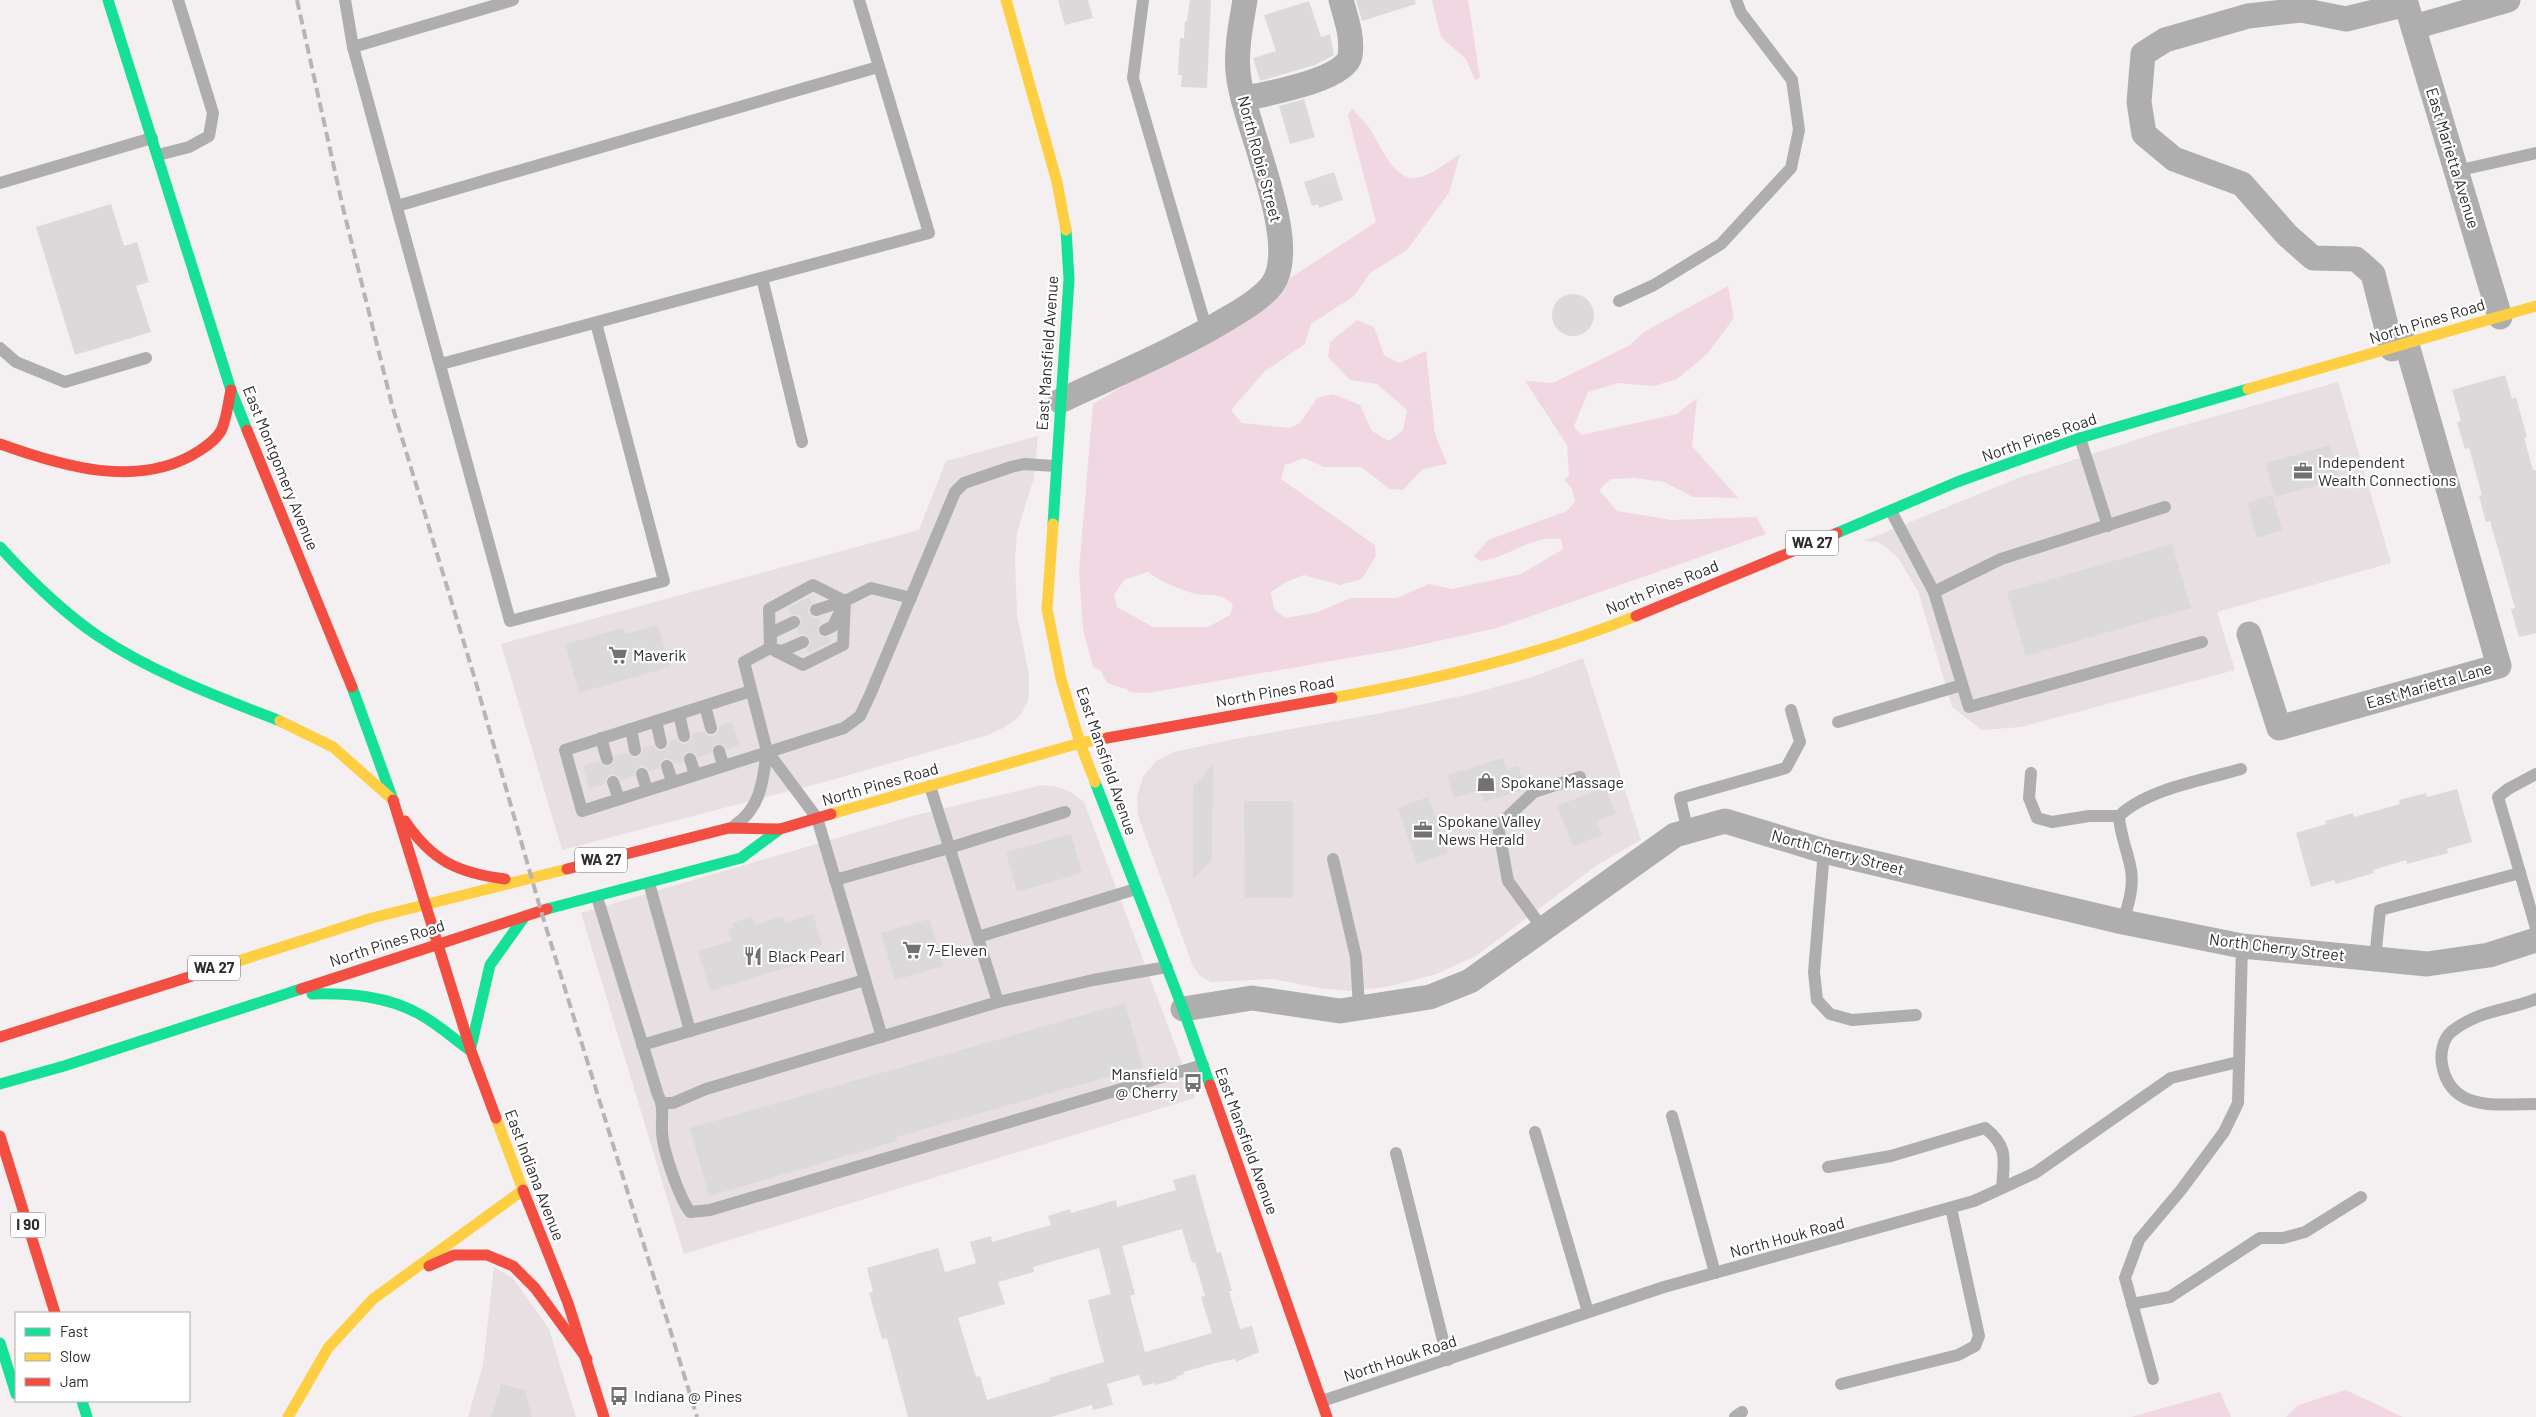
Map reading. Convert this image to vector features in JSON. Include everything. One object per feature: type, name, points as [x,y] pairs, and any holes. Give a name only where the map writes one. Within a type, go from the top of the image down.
[{"type":"main road","name":"East Montgomery Avenue","points":[[108,0],[231,390],[356,699],[393,800],[423,904],[437,944]]},
{"type":"main road","name":"East Mansfield Avenue","points":[[1006,0],[1057,182],[1066,228],[1069,279],[1047,609],[1062,679],[1080,743],[1183,1010],[1328,1417]]},
{"type":"main road","name":"North Pines Road","points":[[3,1036],[290,942],[423,904],[524,881],[729,828],[780,829],[1080,743],[1400,686],[1580,638],[1891,511],[1957,482],[2080,438],[2400,347],[2536,306]]},
{"type":"main road","points":[[0,444],[69,467],[92,471],[127,471],[172,466],[203,448],[220,431],[231,390]]},
{"type":"main road","points":[[0,547],[35,586],[98,636],[151,666],[285,723],[333,747],[393,800],[418,842],[443,863],[479,877],[524,881]]},
{"type":"main road","name":"North Pines Road","points":[[0,1084],[64,1066],[525,916],[741,858],[780,829]]},
{"type":"main road","points":[[283,995],[348,993],[386,1001],[414,1011],[471,1051],[479,1006],[490,965],[525,916]]},
{"type":"main road","name":"East Indiana Avenue","points":[[437,944],[471,1051],[568,1303],[604,1417]]},
{"type":"main road","name":"I 90","points":[[0,1136],[55,1312]]},
{"type":"main road","points":[[288,1417],[328,1348],[373,1299],[523,1190]]},
{"type":"main road","points":[[402,1277],[454,1255],[487,1255],[513,1266],[535,1288],[587,1360]]},
{"type":"main road","points":[[0,1342],[15,1391]]},
{"type":"main road","points":[[82,1402],[87,1417]]},
{"type":"street","name":"North Robie Street","points":[[1060,401],[1207,331],[1246,307],[1273,284],[1280,260],[1280,233],[1275,205],[1243,99],[1238,72],[1238,47],[1246,0]]},
{"type":"street","points":[[1243,99],[1294,87],[1338,71],[1350,58],[1350,32],[1341,0]]},
{"type":"street","points":[[2414,27],[2508,0]]},
{"type":"street","points":[[2400,347],[2373,274],[2356,260],[2313,258],[2287,235],[2242,184],[2174,158],[2144,134],[2139,102],[2143,54],[2165,40],[2248,16],[2301,10],[2346,19],[2406,2]]},
{"type":"street","name":"East Marietta Avenue","points":[[2406,2],[2500,317]]},
{"type":"street","name":"East Marietta Lane","points":[[2249,634],[2278,728],[2499,666],[2400,347]]},
{"type":"street","name":"North Cherry Street","points":[[1183,1010],[1252,998],[1340,1011],[1430,997],[1470,980],[1676,836],[1725,821],[1824,850],[2123,922],[2242,946],[2427,964],[2489,955],[2536,940]]},
{"type":"lane","points":[[158,156],[189,147],[209,136],[212,113],[178,0]]},
{"type":"lane","points":[[345,0],[353,47],[510,621],[664,581],[596,323]]},
{"type":"lane","points":[[353,47],[513,0]]},
{"type":"lane","points":[[441,364],[929,233],[859,0]]},
{"type":"lane","points":[[1143,0],[1133,78],[1207,331]]},
{"type":"lane","points":[[1619,301],[1654,285],[1721,244],[1791,168],[1800,130],[1792,80],[1740,13],[1736,0]]},
{"type":"lane","points":[[397,206],[878,67]]},
{"type":"lane","points":[[0,183],[152,138]]},
{"type":"lane","points":[[2456,171],[2536,152]]},
{"type":"lane","points":[[762,278],[802,442]]},
{"type":"lane","points":[[0,348],[16,362],[65,382],[146,358]]},
{"type":"lane","points":[[2080,438],[2108,526]]},
{"type":"lane","points":[[751,691],[565,750],[582,810],[844,728],[860,716],[956,492],[964,483],[1024,464],[1056,466]]},
{"type":"lane","points":[[1934,592],[2001,559],[2165,508]]},
{"type":"lane","points":[[1891,511],[1934,592],[1969,707],[2202,642]]},
{"type":"lane","points":[[770,648],[769,609],[813,585],[845,601]]},
{"type":"lane","points":[[816,610],[845,601],[871,588],[911,598]]},
{"type":"lane","points":[[825,630],[832,626],[845,601]]},
{"type":"lane","points":[[770,648],[803,665],[843,645],[845,601]]},
{"type":"lane","points":[[770,648],[771,633],[794,622]]},
{"type":"lane","points":[[803,642],[782,651],[770,648],[744,662],[768,751],[817,818],[882,1037]]},
{"type":"lane","points":[[1838,722],[1962,685]]},
{"type":"lane","points":[[704,706],[711,728]]},
{"type":"lane","points":[[1688,832],[1680,798],[1786,768],[1800,742],[1791,710]]},
{"type":"lane","points":[[678,714],[684,736]]},
{"type":"lane","points":[[656,721],[661,743]]},
{"type":"lane","points":[[631,729],[635,750]]},
{"type":"lane","points":[[601,738],[607,759]]},
{"type":"lane","points":[[719,751],[723,765]]},
{"type":"lane","points":[[729,828],[745,818],[756,804],[768,751]]},
{"type":"lane","points":[[690,759],[695,774]]},
{"type":"lane","points":[[667,766],[672,781]]},
{"type":"lane","points":[[2123,922],[2131,896],[2131,871],[2120,832],[2119,816],[2128,806],[2152,796],[2241,769]]},
{"type":"lane","points":[[2031,773],[2029,798],[2037,818],[2052,822],[2089,816],[2119,816]]},
{"type":"lane","points":[[642,774],[646,790]]},
{"type":"lane","points":[[2536,774],[2508,789],[2498,798],[2536,928]]},
{"type":"lane","points":[[1542,929],[1508,881],[1498,826],[1534,792],[1580,777]]},
{"type":"lane","points":[[613,782],[619,799]]},
{"type":"lane","points":[[930,786],[998,1002]]},
{"type":"lane","points":[[835,880],[949,848],[1065,812]]},
{"type":"lane","points":[[1824,850],[1814,972],[1817,1000],[1830,1014],[1852,1020],[1916,1015]]},
{"type":"lane","points":[[1332,860],[1356,957],[1359,1008]]},
{"type":"lane","points":[[2375,958],[2380,910],[2520,873]]},
{"type":"lane","points":[[649,883],[690,1031]]},
{"type":"lane","points":[[978,937],[1136,889]]},
{"type":"lane","points":[[597,897],[658,1095],[663,1103],[662,1134],[682,1200],[690,1212],[710,1210],[1203,1065]]},
{"type":"lane","points":[[2152,1380],[2125,1278],[2139,1240],[2181,1190],[2224,1132],[2238,1104],[2242,946]]},
{"type":"lane","points":[[663,1103],[673,1102],[706,1090],[998,1002],[1167,967]]},
{"type":"lane","points":[[642,1045],[865,980]]},
{"type":"lane","points":[[2536,999],[2479,1014],[2450,1033],[2443,1046],[2442,1061],[2448,1083],[2464,1100],[2498,1104],[2536,1104]]},
{"type":"lane","name":"North Houk Road","points":[[1322,1401],[1588,1312],[1715,1273],[1974,1201],[2035,1173],[2171,1078],[2238,1062]]},
{"type":"lane","points":[[1672,1116],[1715,1273]]},
{"type":"lane","points":[[1828,1167],[1892,1156],[1985,1128],[1998,1138],[2004,1156],[2002,1188]]},
{"type":"lane","points":[[1535,1132],[1588,1312]]},
{"type":"lane","points":[[1396,1153],[1448,1360]]},
{"type":"lane","points":[[2132,1304],[2170,1297],[2260,1238],[2283,1238],[2305,1232],[2361,1197]]},
{"type":"lane","points":[[1842,1384],[1958,1355],[1975,1346],[1978,1336],[1951,1208]]},
{"type":"shaded area","points":[[1432,0],[1468,0],[1480,78],[1475,80],[1466,59],[1441,37]]},
{"type":"shaded area","points":[[1352,108],[1368,126],[1393,167],[1408,177],[1416,178],[1427,175],[1460,154],[1449,193],[1407,250],[1370,273],[1354,296],[1311,324],[1305,344],[1265,371],[1231,410],[1242,423],[1289,428],[1300,423],[1317,398],[1333,394],[1360,405],[1372,431],[1389,441],[1403,430],[1407,410],[1377,384],[1350,380],[1328,357],[1330,342],[1357,320],[1374,327],[1384,355],[1399,363],[1426,351],[1435,434],[1447,464],[1423,469],[1403,490],[1390,489],[1361,467],[1324,467],[1304,458],[1285,465],[1281,479],[1375,545],[1376,556],[1362,579],[1340,585],[1304,575],[1286,582],[1271,592],[1274,609],[1285,618],[1315,613],[1351,598],[1397,598],[1429,584],[1452,589],[1521,574],[1563,549],[1561,539],[1551,538],[1530,543],[1490,559],[1480,561],[1474,556],[1488,540],[1567,511],[1575,501],[1572,489],[1564,480],[1569,476],[1567,445],[1525,381],[1553,383],[1630,345],[1644,332],[1728,286],[1734,318],[1707,354],[1677,379],[1654,386],[1618,383],[1588,392],[1574,426],[1581,435],[1677,414],[1697,398],[1692,446],[1738,498],[1693,497],[1664,482],[1634,478],[1611,479],[1599,490],[1617,511],[1671,520],[1756,517],[1766,534],[1497,628],[1406,648],[1148,693],[1130,692],[1107,683],[1101,671],[1093,667],[1083,629],[1079,571],[1093,404],[1242,316],[1281,284],[1376,222],[1348,116]],"holes":[[[1148,572],[1192,593],[1214,595],[1228,600],[1233,605],[1230,615],[1208,627],[1153,627],[1117,607],[1114,595],[1124,580]]]},
{"type":"shaded area","points":[[2338,382],[2391,563],[2217,612],[2235,670],[2021,727],[1982,730],[1952,707],[1918,591],[1898,558],[1878,542],[1864,541],[2018,478],[2163,431]]},
{"type":"shaded area","points":[[1038,436],[1034,478],[1017,532],[1015,560],[1017,614],[1029,675],[1029,698],[1020,716],[1005,727],[988,735],[828,781],[562,850],[501,644],[919,530],[946,461]]},
{"type":"shaded area","points":[[1583,658],[1641,840],[1597,865],[1476,956],[1434,975],[1386,987],[1348,991],[1319,988],[1273,979],[1211,982],[1200,976],[1193,966],[1138,816],[1137,796],[1143,777],[1156,761],[1174,752],[1235,739],[1387,712],[1470,694],[1532,677]]},
{"type":"shaded area","points":[[1042,785],[1058,787],[1071,792],[1084,802],[1195,1098],[684,1254],[581,913],[912,816]]},
{"type":"shaded area","points":[[494,1267],[513,1278],[549,1329],[576,1417],[468,1417],[483,1365]]},
{"type":"shaded area","points":[[2346,1390],[2403,1417],[2286,1417],[2298,1405]]},
{"type":"shaded area","points":[[2220,1392],[2231,1417],[2131,1417]]},
{"type":"building","points":[[1058,0],[1088,0],[1093,18],[1065,25]]},
{"type":"building","points":[[1190,0],[1211,0],[1207,88],[1181,87],[1182,75],[1178,75],[1180,38],[1184,38],[1185,21],[1187,21]]},
{"type":"building","points":[[1356,0],[1415,0],[1416,4],[1362,21]]},
{"type":"building","points":[[1309,1],[1321,37],[1330,34],[1334,55],[1315,65],[1260,81],[1253,58],[1276,51],[1264,15]]},
{"type":"building","points":[[1304,99],[1315,137],[1290,144],[1279,106]]},
{"type":"building","points":[[1334,172],[1343,200],[1319,208],[1318,204],[1312,206],[1304,182]]},
{"type":"building","points":[[111,204],[124,246],[137,242],[149,282],[136,286],[151,332],[75,355],[36,227]]},
{"type":"building","points":[[1573,294],[1588,300],[1594,315],[1588,330],[1573,336],[1558,330],[1552,315],[1558,300]]},
{"type":"building","points":[[2505,375],[2512,399],[2516,397],[2527,437],[2524,438],[2533,470],[2536,470],[2536,633],[2519,637],[2511,609],[2515,608],[2490,521],[2486,522],[2479,496],[2482,495],[2469,448],[2465,449],[2457,422],[2461,421],[2452,390]]},
{"type":"building","name":"Independent Wealth Connections","points":[[2330,445],[2339,479],[2275,497],[2266,463]]},
{"type":"building","points":[[2272,495],[2282,530],[2257,538],[2247,503]]},
{"type":"building","points":[[2172,544],[2191,608],[2026,656],[2007,592]]},
{"type":"building","points":[[809,597],[812,603],[808,608],[808,613],[814,618],[819,618],[821,623],[818,626],[818,633],[821,637],[828,637],[831,642],[809,653],[807,649],[811,643],[810,638],[804,634],[800,635],[797,629],[801,626],[801,619],[798,615],[791,615],[788,608]]},
{"type":"building","name":"Maverik","points":[[658,625],[670,667],[579,693],[565,644],[623,628],[625,634]]},
{"type":"building","points":[[732,722],[739,745],[727,749],[724,745],[717,743],[713,746],[711,753],[698,757],[695,753],[688,751],[684,754],[682,762],[675,764],[672,760],[665,758],[661,761],[659,768],[650,771],[640,766],[636,769],[634,776],[621,780],[618,776],[611,774],[607,777],[605,784],[589,789],[583,766],[599,761],[602,765],[609,767],[613,764],[615,756],[627,753],[637,758],[642,753],[643,748],[653,745],[658,751],[663,751],[669,746],[669,741],[676,739],[681,744],[686,744],[692,739],[692,734],[703,731],[708,736],[714,736],[719,731],[719,726]]},
{"type":"building","name":"Spokane Massage","points":[[1503,758],[1507,769],[1518,766],[1525,789],[1484,802],[1480,790],[1454,798],[1447,775]]},
{"type":"building","points":[[1213,765],[1212,860],[1193,879],[1193,787]]},
{"type":"building","points":[[1605,787],[1616,814],[1596,821],[1602,835],[1573,846],[1557,806]]},
{"type":"building","points":[[2457,789],[2472,842],[2447,849],[2448,853],[2407,864],[2406,860],[2373,870],[2374,873],[2336,884],[2334,880],[2311,887],[2296,833],[2326,824],[2325,821],[2353,813],[2354,817],[2400,804],[2399,800],[2426,793],[2427,797]]},
{"type":"building","name":"Spokane Valley News Herald","points":[[1428,797],[1448,853],[1417,864],[1398,808]]},
{"type":"building","points":[[1244,801],[1293,801],[1293,898],[1245,898]]},
{"type":"building","points":[[1071,834],[1082,873],[1017,892],[1006,852]]},
{"type":"building","name":"Black Pearl","points":[[813,914],[822,945],[805,950],[808,961],[710,991],[698,951],[732,941],[728,929],[734,927],[732,923],[752,916],[754,925],[783,916],[785,923]]},
{"type":"building","name":"7-Eleven","points":[[929,919],[943,966],[895,980],[881,933]]},
{"type":"building","points":[[1125,1003],[1143,1067],[896,1137],[897,1141],[709,1196],[690,1128]]},
{"type":"building","points":[[1195,1174],[1217,1253],[1221,1252],[1232,1291],[1229,1291],[1240,1329],[1252,1326],[1259,1352],[1236,1362],[1235,1359],[1219,1362],[1183,1372],[1184,1374],[1176,1377],[1177,1379],[1155,1385],[1154,1383],[1143,1386],[1139,1375],[1107,1384],[1113,1405],[1093,1410],[1092,1405],[1051,1417],[908,1417],[887,1338],[882,1339],[869,1293],[873,1292],[867,1268],[938,1248],[945,1272],[976,1263],[970,1242],[991,1236],[992,1242],[1051,1225],[1048,1216],[1070,1209],[1071,1213],[1116,1200],[1117,1207],[1176,1190],[1173,1180]],"holes":[[[1182,1229],[1192,1263],[1195,1262],[1205,1296],[1201,1297],[1212,1333],[1145,1352],[1130,1296],[1135,1294],[1122,1246]],[[1099,1248],[1111,1294],[1088,1300],[1104,1362],[1049,1378],[1050,1381],[987,1400],[980,1376],[976,1377],[958,1318],[1005,1304],[998,1282],[1034,1272],[1033,1267]]]},
{"type":"building","points":[[501,1384],[525,1390],[532,1417],[491,1417]]},
{"type":"railway","points":[[297,0],[343,208],[392,405],[474,676],[541,911],[697,1417]]},
{"type":"traffic: fast","points":[[108,0],[231,390],[247,430]]},
{"type":"traffic: fast","points":[[1053,524],[1069,279],[1066,230]]},
{"type":"traffic: fast","points":[[1837,533],[1957,482],[2080,438],[2248,389]]},
{"type":"traffic: fast","points":[[0,547],[59,606],[98,636],[141,662],[164,673],[280,721]]},
{"type":"traffic: fast","points":[[352,687],[393,800]]},
{"type":"traffic: fast","points":[[1095,782],[1183,1009],[1210,1085]]},
{"type":"traffic: fast","points":[[547,909],[741,858],[780,829]]},
{"type":"traffic: fast","points":[[471,1047],[490,965],[525,916]]},
{"type":"traffic: fast","points":[[0,1084],[64,1066],[301,989]]},
{"type":"traffic: fast","points":[[312,994],[354,995],[395,1004],[428,1019],[471,1051]]},
{"type":"traffic: fast","points":[[0,1343],[15,1391]]},
{"type":"traffic: fast","points":[[82,1402],[87,1417]]},
{"type":"traffic: slow","points":[[1006,0],[1057,182],[1066,230]]},
{"type":"traffic: slow","points":[[2248,389],[2536,306]]},
{"type":"traffic: slow","points":[[1053,524],[1047,609],[1061,679],[1080,743],[1095,782]]},
{"type":"traffic: slow","points":[[1332,698],[1486,665],[1562,643],[1636,616]]},
{"type":"traffic: slow","points":[[280,721],[333,747],[393,800]]},
{"type":"traffic: slow","points":[[831,814],[1080,743],[1107,738]]},
{"type":"traffic: slow","points":[[192,976],[372,918],[567,869]]},
{"type":"traffic: slow","points":[[496,1118],[523,1190]]},
{"type":"traffic: slow","points":[[288,1417],[328,1348],[373,1299],[523,1190]]},
{"type":"traffic: jam","points":[[0,444],[48,460],[74,466],[126,472],[151,469],[176,463],[199,451],[214,440],[223,426],[231,390]]},
{"type":"traffic: jam","points":[[247,430],[352,687]]},
{"type":"traffic: jam","points":[[1636,616],[1837,533]]},
{"type":"traffic: jam","points":[[1107,738],[1332,698]]},
{"type":"traffic: jam","points":[[393,800],[471,1051],[496,1118]]},
{"type":"traffic: jam","points":[[567,869],[729,828],[780,829],[831,814]]},
{"type":"traffic: jam","points":[[405,821],[425,846],[448,863],[473,873],[505,879]]},
{"type":"traffic: jam","points":[[301,989],[547,909]]},
{"type":"traffic: jam","points":[[0,1037],[192,976]]},
{"type":"traffic: jam","points":[[1210,1085],[1327,1417]]},
{"type":"traffic: jam","points":[[0,1136],[55,1312]]},
{"type":"traffic: jam","points":[[523,1190],[568,1303],[604,1417]]},
{"type":"traffic: jam","points":[[429,1266],[454,1255],[487,1255],[513,1266],[535,1288],[587,1359]]},
{"type":"place","name":"Independent Wealth Connections","points":[[2303,471]]},
{"type":"place","name":"Maverik","points":[[618,655]]},
{"type":"place","name":"Spokane Massage","points":[[1486,782]]},
{"type":"place","name":"Spokane Valley News Herald","points":[[1423,830]]},
{"type":"place","name":"7-Eleven","points":[[912,950]]},
{"type":"place","name":"Black Pearl","points":[[753,956]]},
{"type":"place","name":"Mansfield @ Cherry","points":[[1193,1083]]},
{"type":"place","name":"Indiana @ Pines","points":[[619,1396]]}]
